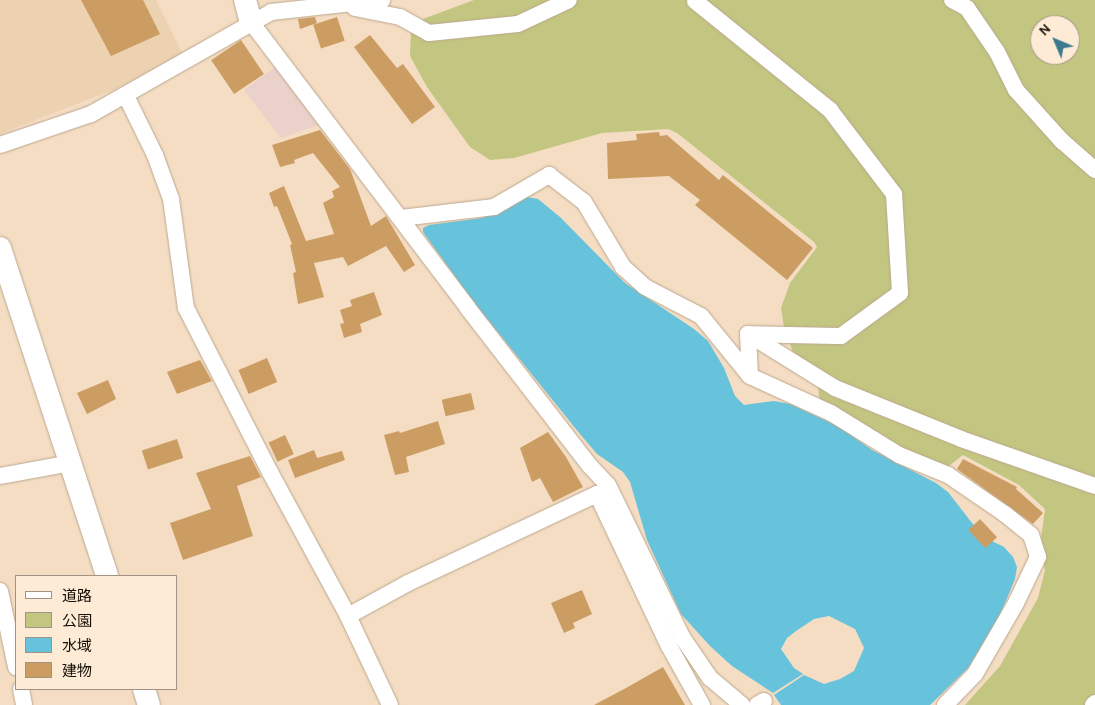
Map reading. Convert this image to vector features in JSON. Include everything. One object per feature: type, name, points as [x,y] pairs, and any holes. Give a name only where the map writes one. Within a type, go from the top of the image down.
[{"type":"street","points":[[245,0],[251,22],[401,218],[413,237],[590,466],[608,485],[682,637],[710,678],[742,705]]},
{"type":"street","points":[[0,145],[91,114],[126,96],[271,12],[382,0]]},
{"type":"street","points":[[352,7],[400,17],[429,33],[518,24],[569,0]]},
{"type":"street","points":[[696,0],[830,110],[894,194],[900,293],[841,336],[748,334]]},
{"type":"street","points":[[952,0],[967,8],[997,52],[1016,90],[1062,141],[1095,170]]},
{"type":"street","points":[[126,96],[155,155],[171,199],[186,308],[276,483],[348,616],[390,705]]},
{"type":"street","points":[[401,218],[494,207],[549,175],[584,202],[624,267],[644,287],[700,316],[750,376],[831,413],[900,455],[948,475],[1005,514],[1030,535],[1038,557],[1016,603],[976,674],[945,705]]},
{"type":"street","points":[[0,248],[108,575]]},
{"type":"street","points":[[748,334],[750,376]]},
{"type":"street","points":[[748,334],[835,388],[961,439],[1095,486]]},
{"type":"street","points":[[0,476],[71,464]]},
{"type":"street","points":[[348,616],[408,583],[597,494],[669,646],[702,705]]},
{"type":"street","points":[[0,591],[15,662]]},
{"type":"street","points":[[21,690],[24,705]]},
{"type":"street","points":[[144,690],[149,705]]},
{"type":"shaded area","points":[[0,0],[156,0],[182,53],[118,88],[0,134]]},
{"type":"shaded area","points":[[275,67],[318,125],[281,138],[244,90]]},
{"type":"green space","points":[[474,0],[1095,0],[1095,705],[965,705],[1000,666],[1038,598],[1045,570],[1040,546],[1045,509],[1019,485],[963,455],[945,469],[901,450],[825,404],[819,397],[818,386],[795,358],[784,327],[781,308],[790,283],[817,247],[814,242],[677,133],[668,129],[602,133],[514,158],[490,160],[470,147],[427,87],[410,56],[411,32],[423,19]]},
{"type":"water","points":[[527,197],[538,199],[560,217],[625,283],[694,329],[708,341],[724,368],[735,396],[744,405],[774,401],[790,404],[838,426],[872,450],[936,483],[948,492],[972,523],[990,540],[1004,547],[1013,557],[1017,567],[1015,579],[1000,615],[968,668],[930,705],[781,705],[774,695],[804,675],[824,684],[840,679],[854,671],[864,648],[855,629],[829,616],[814,619],[787,638],[781,649],[794,668],[803,674],[773,693],[732,666],[710,646],[681,614],[647,540],[630,482],[623,472],[597,454],[580,434],[472,300],[423,232],[423,228],[429,225],[482,218]]},
{"type":"building","points":[[81,0],[143,0],[160,34],[111,56]]},
{"type":"building","points":[[315,17],[317,23],[300,29],[298,19]]},
{"type":"building","points":[[337,17],[345,41],[321,49],[313,25]]},
{"type":"building","points":[[370,35],[397,68],[403,64],[435,107],[412,124],[354,47]]},
{"type":"building","points":[[241,40],[264,74],[234,94],[211,60]]},
{"type":"building","points":[[320,130],[350,169],[371,226],[386,216],[415,265],[404,272],[386,246],[348,266],[343,257],[314,263],[324,297],[298,304],[293,273],[296,272],[290,245],[292,244],[277,206],[274,207],[269,193],[284,186],[306,241],[334,234],[323,203],[334,197],[332,191],[340,187],[313,153],[294,160],[295,163],[280,167],[272,145]]},
{"type":"building","points":[[659,132],[660,136],[667,135],[719,180],[723,175],[813,248],[787,280],[695,205],[700,200],[669,176],[608,179],[607,143],[637,140],[636,134]]},
{"type":"building","points":[[374,292],[382,315],[360,324],[362,332],[344,338],[340,324],[344,323],[340,310],[352,306],[350,300]]},
{"type":"building","points":[[267,358],[277,382],[249,394],[238,370]]},
{"type":"building","points":[[200,360],[212,381],[177,394],[167,372]]},
{"type":"building","points":[[108,380],[116,399],[87,414],[77,393]]},
{"type":"building","points":[[471,393],[475,410],[446,416],[442,400]]},
{"type":"building","points":[[438,421],[445,444],[406,457],[409,472],[395,475],[384,435],[399,431],[400,433]]},
{"type":"building","points":[[548,432],[566,457],[583,487],[553,502],[540,478],[532,482],[520,448]]},
{"type":"building","points":[[285,435],[294,454],[278,462],[269,443]]},
{"type":"building","points":[[177,439],[183,458],[148,469],[142,450]]},
{"type":"building","points":[[314,450],[317,458],[342,451],[345,460],[295,478],[288,460]]},
{"type":"building","points":[[250,456],[261,477],[237,486],[253,536],[183,560],[170,523],[211,509],[196,473]]},
{"type":"building","points":[[963,459],[1017,487],[1016,489],[1043,513],[1033,524],[957,469]]},
{"type":"building","points":[[980,519],[997,537],[985,548],[968,530]]},
{"type":"building","points":[[582,590],[592,614],[573,623],[575,628],[564,633],[551,603]]},
{"type":"building","points":[[663,667],[685,705],[594,705],[626,688]]}]
